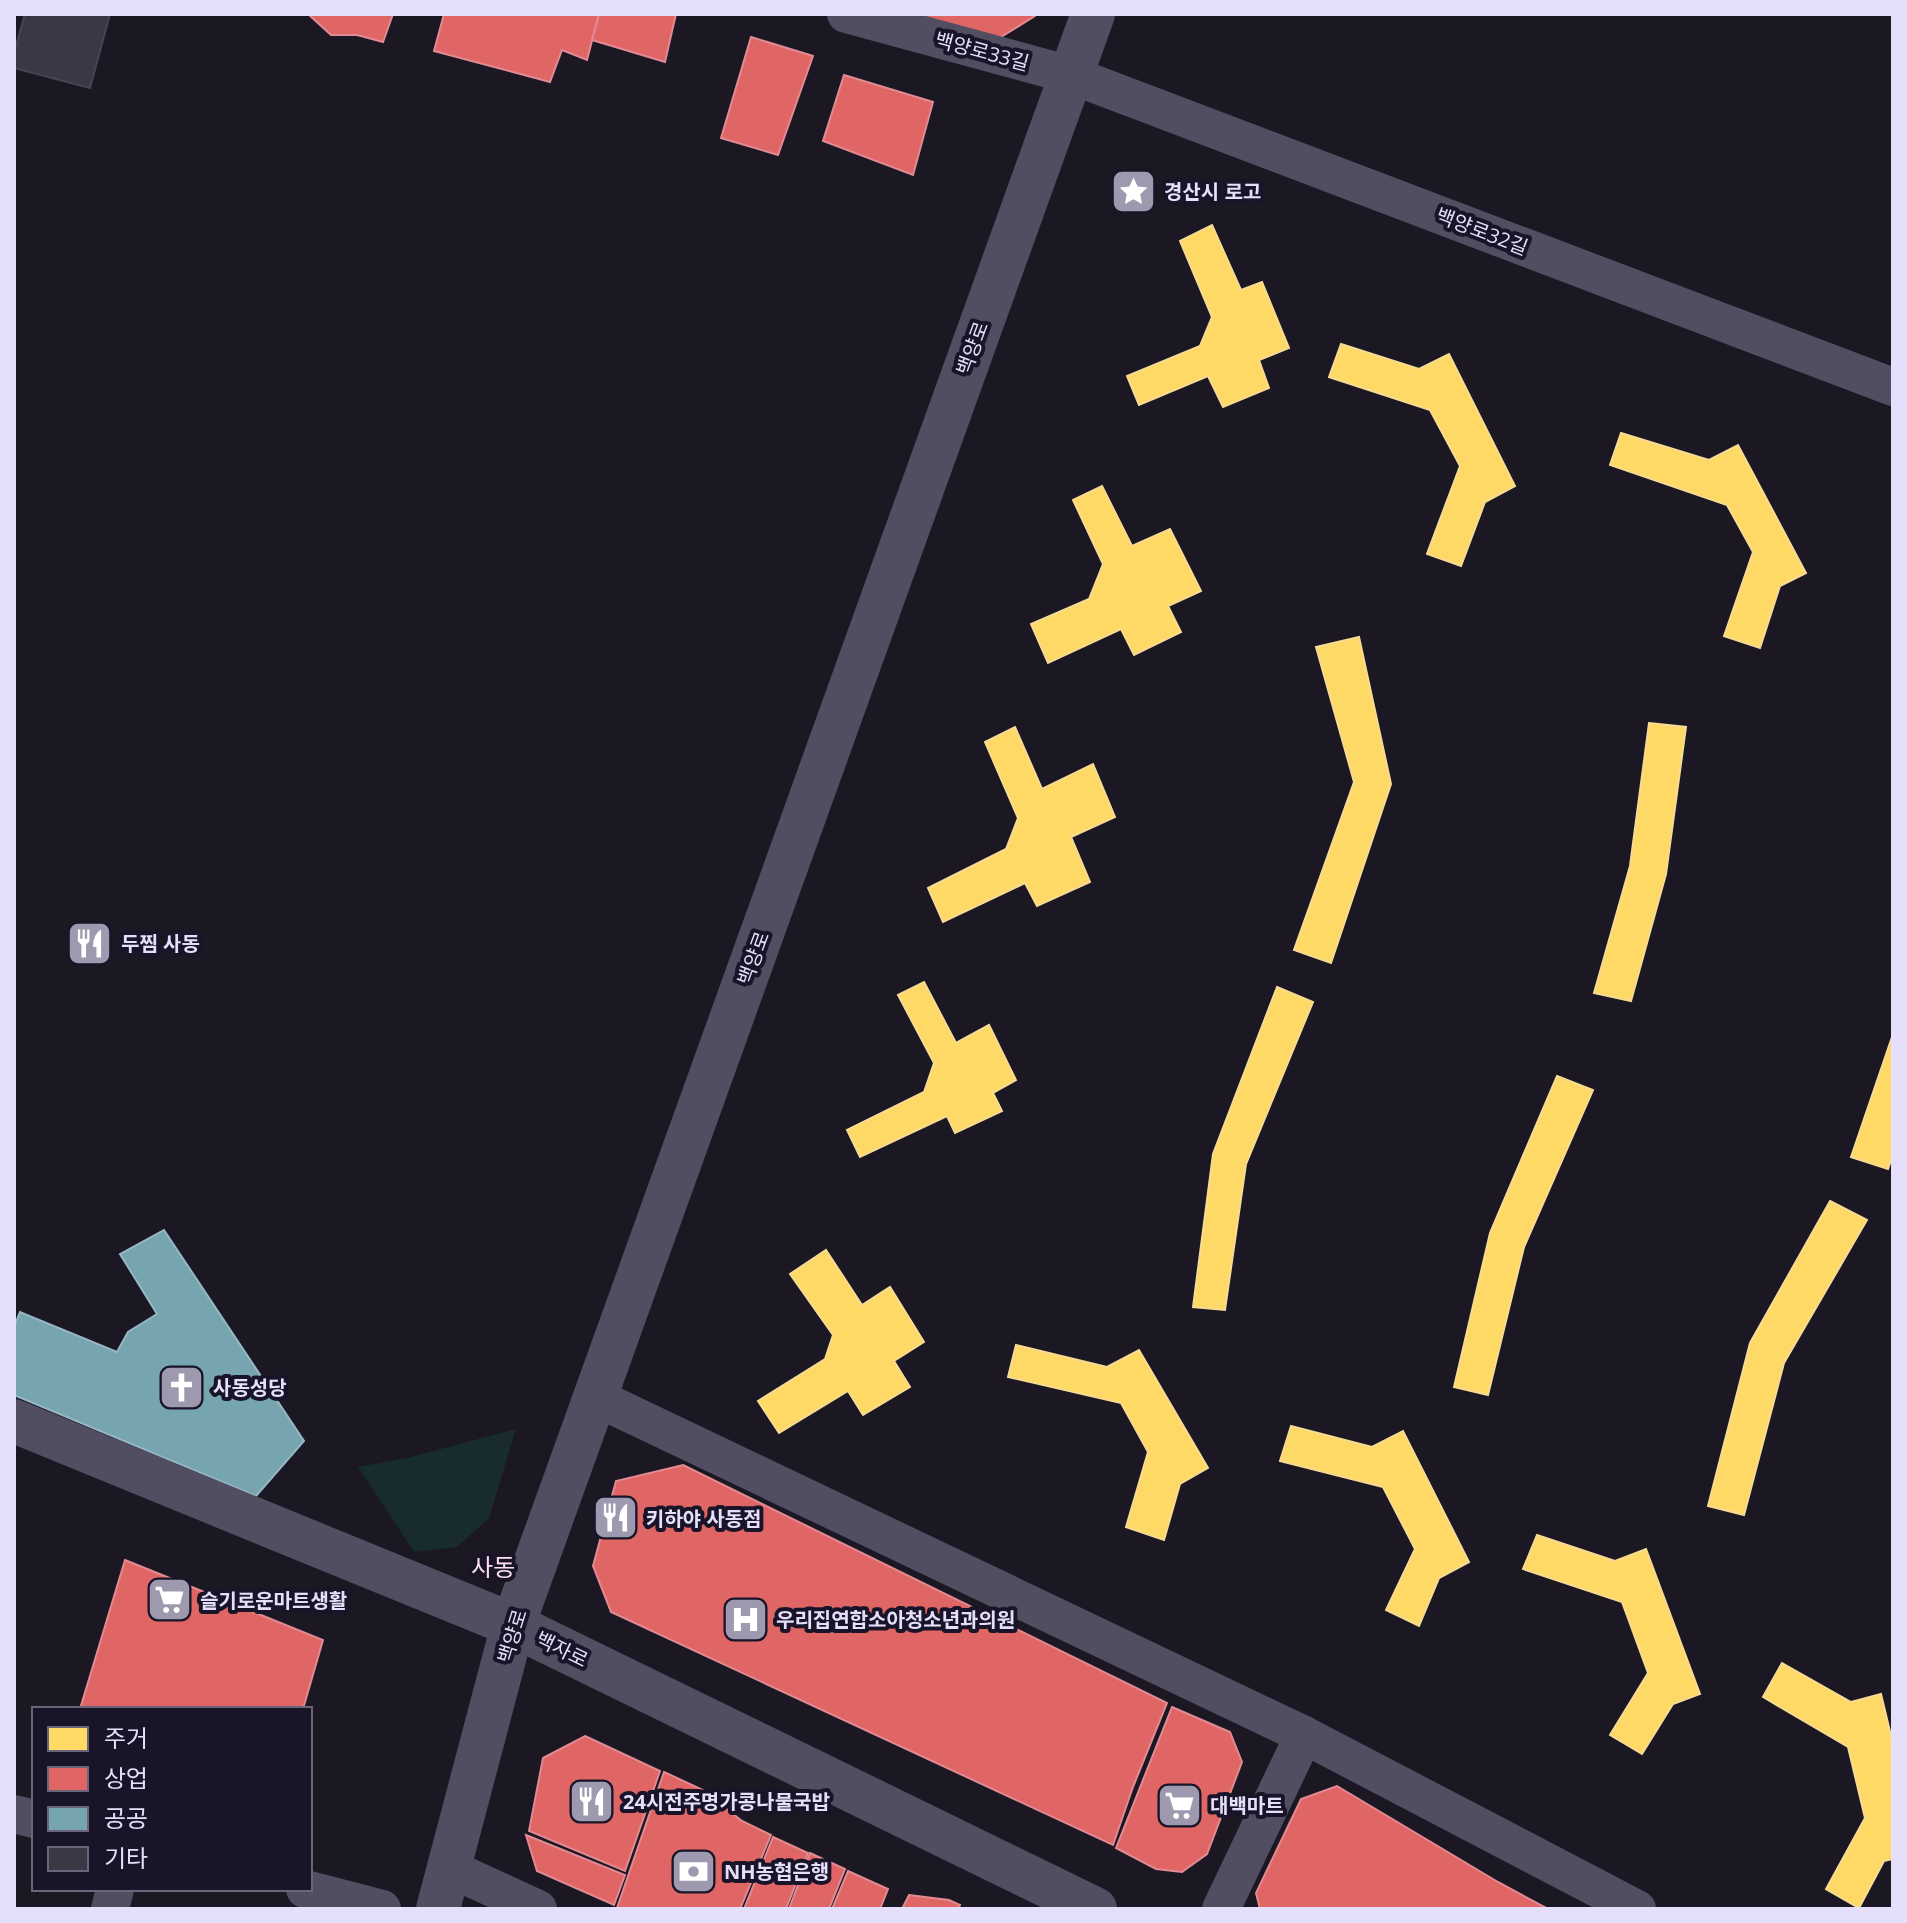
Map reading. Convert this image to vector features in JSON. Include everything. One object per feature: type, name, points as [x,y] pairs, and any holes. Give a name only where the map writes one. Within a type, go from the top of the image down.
[{"type":"street","name":"백양로33길","points":[[846,14],[1071,75]]},
{"type":"street","name":"백양로","points":[[438,1909],[513,1625],[1093,14]]},
{"type":"street","name":"백양로32길","points":[[1071,75],[1893,387]]},
{"type":"street","points":[[595,1397],[1304,1735],[1637,1909]]},
{"type":"street","name":"백자로","points":[[14,1421],[513,1625],[1095,1909]]},
{"type":"street","points":[[1221,1909],[1304,1735]]},
{"type":"street","points":[[449,1868],[538,1909]]},
{"type":"street","points":[[312,1891],[382,1909]]},
{"type":"green space","points":[[516,1429],[489,1518],[457,1547],[414,1552],[358,1467],[411,1457]]},
{"type":"building: 주거","points":[[1212,225],[1241,290],[1262,282],[1289,348],[1259,360],[1269,388],[1223,407],[1208,376],[1139,405],[1127,376],[1200,346],[1212,317],[1180,241]]},
{"type":"building: 주거","points":[[1341,344],[1419,369],[1449,354],[1515,486],[1485,502],[1461,566],[1427,554],[1460,466],[1430,410],[1329,377]]},
{"type":"building: 주거","points":[[1621,433],[1709,460],[1738,445],[1806,573],[1780,586],[1760,648],[1724,636],[1753,552],[1727,505],[1610,465]]},
{"type":"building: 주거","points":[[1102,486],[1132,546],[1170,529],[1201,591],[1168,606],[1181,632],[1134,655],[1121,629],[1048,663],[1031,624],[1089,599],[1103,564],[1073,500]]},
{"type":"building: 주거","points":[[1359,637],[1391,784],[1331,963],[1294,950],[1354,782],[1316,647]]},
{"type":"building: 주거","points":[[1649,723],[1686,727],[1666,874],[1631,1001],[1594,993],[1630,866]]},
{"type":"building: 주거","points":[[1015,727],[1042,789],[1093,764],[1115,817],[1071,837],[1090,882],[1037,906],[1025,883],[943,922],[928,888],[1006,849],[1018,818],[985,742]]},
{"type":"building: 주거","points":[[924,982],[956,1043],[989,1025],[1016,1080],[993,1093],[1002,1111],[955,1133],[947,1116],[860,1157],[847,1130],[924,1092],[934,1063],[898,995]]},
{"type":"building: 주거","points":[[1277,987],[1313,1002],[1246,1164],[1225,1310],[1193,1307],[1213,1154]]},
{"type":"building: 주거","points":[[1893,1034],[1893,1154],[1888,1169],[1851,1157]]},
{"type":"building: 주거","points":[[1557,1076],[1593,1090],[1524,1247],[1488,1395],[1454,1387],[1490,1233]]},
{"type":"building: 주거","points":[[1830,1201],[1867,1220],[1784,1363],[1744,1515],[1708,1506],[1750,1343]]},
{"type":"building: 주거","points":[[826,1250],[862,1305],[890,1287],[924,1342],[894,1361],[910,1387],[863,1415],[848,1391],[779,1433],[758,1401],[825,1359],[833,1335],[790,1274]]},
{"type":"building: 주거","points":[[1016,1345],[1107,1367],[1139,1350],[1208,1468],[1180,1484],[1164,1540],[1126,1527],[1148,1452],[1121,1403],[1008,1377]]},
{"type":"building: 주거","points":[[1291,1426],[1372,1447],[1403,1431],[1469,1562],[1439,1578],[1419,1626],[1386,1610],[1415,1549],[1383,1487],[1280,1461]]},
{"type":"building: 주거","points":[[1537,1535],[1615,1561],[1646,1549],[1700,1694],[1673,1704],[1642,1754],[1610,1735],[1648,1673],[1622,1602],[1523,1569]]},
{"type":"building: 주거","points":[[1782,1663],[1851,1702],[1881,1694],[1893,1744],[1893,1859],[1884,1861],[1859,1908],[1826,1889],[1865,1818],[1848,1747],[1763,1697]]},
{"type":"building: 상업","points":[[308,14],[393,14],[383,42],[357,35],[331,35]]},
{"type":"building: 상업","points":[[444,14],[599,14],[587,60],[562,50],[550,82],[434,51]]},
{"type":"building: 상업","points":[[599,14],[676,14],[665,62],[592,40]]},
{"type":"building: 상업","points":[[923,14],[1035,16],[988,45],[922,20]]},
{"type":"building: 상업","points":[[751,37],[813,56],[778,155],[721,138]]},
{"type":"building: 상업","points":[[844,75],[933,102],[913,175],[823,141]]},
{"type":"building: 상업","points":[[683,1465],[1167,1703],[1113,1845],[611,1612],[593,1566],[616,1481]]},
{"type":"building: 상업","name":"슬기로운마트생활","points":[[125,1560],[323,1640],[304,1707],[81,1707]]},
{"type":"building: 상업","name":"대백마트","points":[[1172,1707],[1230,1732],[1242,1762],[1207,1854],[1182,1872],[1156,1869],[1116,1848]]},
{"type":"building: 상업","name":"24시전주명가콩나물국밥","points":[[585,1736],[660,1771],[625,1871],[529,1831],[543,1758]]},
{"type":"building: 상업","name":"NH농협은행","points":[[664,1772],[703,1790],[742,1821],[771,1835],[740,1909],[617,1908]]},
{"type":"building: 상업","points":[[1337,1786],[1548,1909],[1260,1909],[1256,1893],[1301,1799]]},
{"type":"building: 상업","points":[[526,1835],[625,1875],[614,1905],[537,1871]]},
{"type":"building: 상업","points":[[773,1837],[808,1853],[786,1909],[744,1909]]},
{"type":"building: 상업","points":[[810,1853],[845,1869],[829,1909],[789,1909]]},
{"type":"building: 상업","points":[[848,1871],[888,1889],[880,1909],[832,1909]]},
{"type":"building: 상업","points":[[909,1895],[949,1900],[960,1905],[958,1909],[902,1909]]},
{"type":"building: 공공","name":"사동성당","points":[[164,1230],[304,1441],[256,1496],[14,1395],[14,1327],[20,1312],[117,1352],[128,1332],[157,1314],[120,1254]]},
{"type":"building: 기타","points":[[25,14],[110,14],[90,88],[14,68],[14,53]]},
{"type":"place","name":"경산시 로고","points":[[1133,191]]},
{"type":"place","name":"두찜 사동","points":[[90,943]]},
{"type":"place","name":"사동성당","points":[[182,1387]]},
{"type":"place","name":"키하야 사동점","points":[[615,1518]]},
{"type":"place","name":"슬기로운마트생활","points":[[169,1600]]},
{"type":"place","name":"우리집연합소아청소년과의원","points":[[745,1619]]},
{"type":"place","name":"24시전주명가콩나물국밥","points":[[592,1801]]},
{"type":"place","name":"대백마트","points":[[1179,1805]]},
{"type":"place","name":"NH농협은행","points":[[693,1871]]},
{"type":"district","name":"사동","points":[[493,1566]]}]
